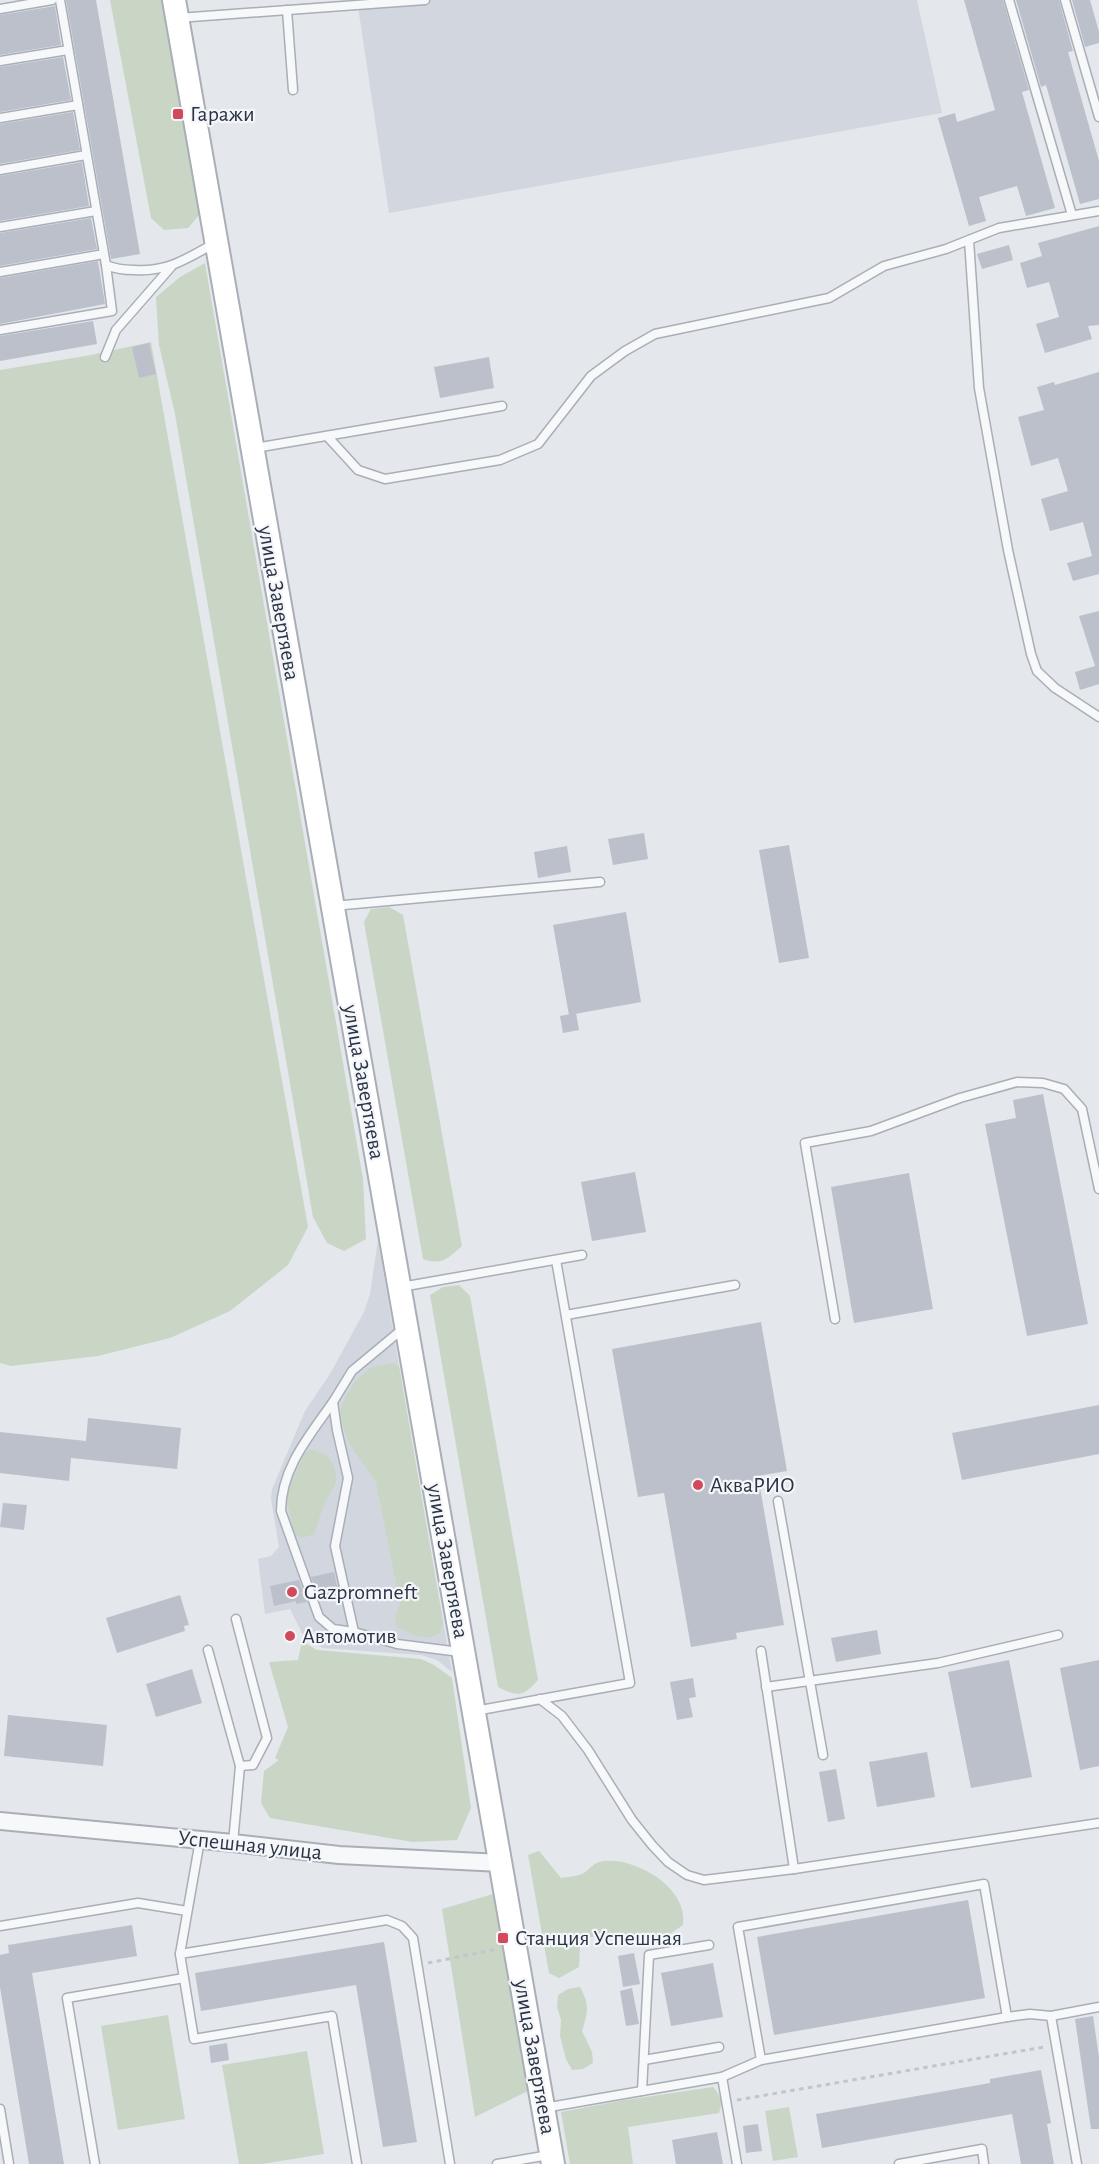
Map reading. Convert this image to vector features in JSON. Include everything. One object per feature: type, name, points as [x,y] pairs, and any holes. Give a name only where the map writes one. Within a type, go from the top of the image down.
[{"type":"main road","name":"улица Завертяева","points":[[176,9],[215,243],[408,1325],[552,2160]]},
{"type":"street","name":"Успешная улица","points":[[0,1821],[339,1855],[501,1863]]},
{"type":"lane","points":[[0,9],[52,0]]},
{"type":"lane","points":[[0,330],[112,311],[60,0]]},
{"type":"lane","points":[[176,9],[287,10],[332,3],[425,0]]},
{"type":"lane","points":[[1010,0],[1072,215]]},
{"type":"lane","points":[[1065,0],[1099,117]]},
{"type":"lane","points":[[287,10],[293,90]]},
{"type":"lane","points":[[0,62],[68,50]]},
{"type":"lane","points":[[0,118],[78,105]]},
{"type":"lane","points":[[0,170],[86,154]]},
{"type":"lane","points":[[0,227],[96,211]]},
{"type":"lane","points":[[327,436],[358,470],[385,479],[500,460],[538,444],[591,376],[625,351],[655,334],[830,298],[884,266],[946,249],[999,228],[1099,211]]},
{"type":"lane","points":[[969,240],[979,388],[1008,550],[1031,654],[1037,672],[1055,688],[1099,717]]},
{"type":"lane","points":[[106,265],[114,269],[152,271],[171,267],[215,243]]},
{"type":"lane","points":[[0,272],[104,254]]},
{"type":"lane","points":[[105,357],[116,330],[171,267]]},
{"type":"lane","points":[[252,449],[502,406]]},
{"type":"lane","points":[[332,906],[600,882]]},
{"type":"lane","points":[[835,1319],[805,1143],[871,1131],[960,1098],[1017,1082],[1043,1083],[1064,1089],[1082,1109],[1099,1189]]},
{"type":"lane","points":[[401,1287],[582,1255]]},
{"type":"lane","points":[[474,1711],[630,1683],[556,1260]]},
{"type":"lane","points":[[566,1315],[735,1285]]},
{"type":"lane","points":[[408,1325],[352,1371],[298,1452],[281,1493],[281,1511],[319,1617],[333,1629],[354,1632],[397,1644],[464,1652]]},
{"type":"lane","points":[[333,1402],[348,1478],[334,1546],[354,1632]]},
{"type":"lane","points":[[778,1501],[823,1755]]},
{"type":"lane","points":[[236,1619],[267,1738],[253,1765],[240,1766]]},
{"type":"lane","points":[[766,1687],[938,1663],[1058,1635]]},
{"type":"lane","points":[[208,1650],[240,1766],[233,1843]]},
{"type":"lane","points":[[760,1651],[794,1869]]},
{"type":"lane","points":[[540,1699],[562,1716],[588,1750],[632,1820],[652,1845],[668,1862],[687,1875],[704,1880],[794,1869],[1099,1823]]},
{"type":"lane","points":[[200,1840],[180,1954],[194,2039],[332,2016],[357,2164]]},
{"type":"lane","points":[[761,2060],[738,1927],[984,1884],[1007,2017]]},
{"type":"lane","points":[[0,1926],[138,1903],[187,1911]]},
{"type":"lane","points":[[180,1954],[387,1920],[402,1926],[413,1938],[450,2164]]},
{"type":"lane","points":[[642,2091],[649,1955],[709,1945]]},
{"type":"lane","points":[[95,2164],[67,1998],[184,1978]]},
{"type":"lane","points":[[544,2108],[722,2077],[761,2060],[1007,2017],[1030,2014],[1051,2016],[1099,2007]]},
{"type":"lane","points":[[1051,2016],[1077,2164]]},
{"type":"lane","points":[[644,2060],[719,2047]]},
{"type":"lane","points":[[722,2077],[737,2164]]},
{"type":"lane","points":[[0,2109],[9,2164]]},
{"type":"lane","points":[[899,2164],[982,2149],[984,2164]]},
{"type":"lane","points":[[497,2164],[552,2160]]},
{"type":"path","points":[[417,1965],[500,1948]]},
{"type":"path","points":[[726,2102],[1056,2045]]},
{"type":"shaded area","points":[[357,0],[917,0],[942,113],[389,213]]},
{"type":"shaded area","points":[[378,1240],[452,1672],[437,1660],[421,1655],[323,1648],[304,1637],[290,1609],[265,1614],[258,1559],[271,1556],[279,1547],[271,1499],[272,1489],[305,1411],[330,1374],[364,1312],[370,1294]]},
{"type":"green space","points":[[110,0],[161,0],[201,213],[188,228],[164,230],[151,218]]},
{"type":"green space","points":[[205,263],[363,1179],[366,1239],[344,1251],[327,1243],[313,1217],[175,414],[159,345],[156,297],[180,277]]},
{"type":"green space","points":[[151,342],[308,1227],[288,1265],[230,1311],[170,1338],[98,1356],[11,1366],[0,1363],[0,370],[91,355]]},
{"type":"green space","points":[[389,907],[403,915],[462,1246],[444,1260],[435,1262],[423,1259],[364,922],[371,909]]},
{"type":"green space","points":[[459,1285],[470,1296],[538,1680],[520,1694],[498,1687],[430,1295],[443,1287]]},
{"type":"green space","points":[[393,1363],[399,1366],[443,1623],[440,1633],[429,1637],[413,1635],[397,1627],[395,1618],[400,1603],[376,1482],[350,1445],[340,1418],[342,1405],[356,1380],[370,1368]]},
{"type":"green space","points":[[310,1450],[326,1455],[335,1468],[336,1480],[314,1534],[302,1538],[296,1535],[293,1529],[286,1497],[304,1454]]},
{"type":"green space","points":[[302,1641],[317,1650],[421,1659],[452,1678],[471,1808],[457,1840],[413,1842],[270,1818],[261,1803],[264,1771],[279,1760],[275,1758],[288,1727],[269,1662],[298,1660]]},
{"type":"green space","points":[[539,1851],[561,1878],[582,1874],[594,1864],[603,1861],[630,1864],[644,1870],[669,1887],[678,1899],[683,1911],[683,1925],[654,1943],[631,1941],[620,1937],[587,1937],[580,1946],[579,1967],[559,1978],[549,1973],[528,1855]]},
{"type":"green space","points":[[493,1894],[530,2090],[475,2117],[442,1909]]},
{"type":"green space","points":[[580,1987],[587,2009],[582,2031],[592,2052],[593,2063],[583,2069],[572,2070],[566,2059],[560,2036],[558,1995],[568,1989]]},
{"type":"green space","points":[[168,2015],[185,2119],[118,2130],[101,2026]]},
{"type":"green space","points":[[307,2051],[324,2154],[262,2164],[239,2164],[222,2065]]},
{"type":"green space","points":[[713,2087],[720,2099],[719,2113],[628,2127],[633,2164],[570,2164],[561,2112]]},
{"type":"green space","points":[[789,2107],[798,2157],[773,2161],[765,2111]]},
{"type":"building","points":[[66,0],[96,0],[140,254],[111,259]]},
{"type":"building","points":[[964,0],[1003,0],[1029,90],[1022,92],[1055,208],[1026,216],[1017,186],[979,197],[986,221],[969,226],[938,118],[955,113],[957,122],[995,110]]},
{"type":"building","points":[[1016,0],[1059,0],[1073,51],[1068,52],[1099,161],[1099,199],[1080,204],[1046,85],[1041,87]]},
{"type":"building","points":[[1072,0],[1090,0],[1099,32],[1099,43],[1085,47]]},
{"type":"building","points":[[55,6],[61,45],[0,55],[0,15]]},
{"type":"building","points":[[63,57],[71,100],[0,112],[0,67]]},
{"type":"building","points":[[73,112],[80,150],[0,164],[0,124]]},
{"type":"building","points":[[82,162],[89,206],[0,221],[0,176]]},
{"type":"building","points":[[91,218],[97,249],[0,266],[0,233]]},
{"type":"building","points":[[1099,226],[1099,325],[1088,326],[1092,339],[1045,353],[1036,324],[1059,317],[1049,282],[1027,288],[1020,263],[1042,256],[1038,243]]},
{"type":"building","points":[[1009,245],[1013,260],[982,269],[977,254]]},
{"type":"building","points":[[98,261],[105,304],[0,324],[0,278]]},
{"type":"building","points":[[93,321],[97,344],[0,361],[0,336]]},
{"type":"building","points":[[149,343],[156,374],[139,378],[132,347]]},
{"type":"building","points":[[489,357],[494,388],[440,398],[434,367]]},
{"type":"building","points":[[1099,372],[1099,574],[1073,581],[1067,563],[1092,556],[1083,522],[1050,531],[1041,499],[1068,491],[1058,458],[1031,466],[1018,417],[1044,410],[1037,387],[1054,382],[1055,385]]},
{"type":"building","points":[[1099,611],[1099,684],[1080,690],[1075,672],[1095,666],[1079,616]]},
{"type":"building","points":[[644,833],[648,859],[613,865],[608,839]]},
{"type":"building","points":[[789,845],[809,958],[779,963],[759,850]]},
{"type":"building","points":[[567,846],[571,872],[538,878],[534,852]]},
{"type":"building","points":[[626,912],[641,1002],[569,1015],[553,925]]},
{"type":"building","points":[[576,1013],[579,1030],[563,1033],[560,1016]]},
{"type":"building","points":[[1043,1094],[1088,1324],[1027,1336],[985,1124],[1016,1118],[1013,1100]]},
{"type":"building","points":[[635,1172],[646,1232],[592,1241],[581,1182]]},
{"type":"building","points":[[909,1173],[933,1309],[854,1323],[831,1187]]},
{"type":"building","name":"АкваРИО","points":[[761,1322],[787,1471],[758,1476],[784,1625],[736,1633],[737,1639],[691,1647],[664,1493],[638,1497],[612,1349]]},
{"type":"building","points":[[1099,1405],[1099,1454],[962,1480],[952,1433]]},
{"type":"building","points":[[88,1418],[181,1428],[177,1469],[71,1458],[69,1481],[0,1473],[0,1432],[86,1441]]},
{"type":"building","points":[[3,1503],[27,1505],[24,1530],[0,1527]]},
{"type":"building","points":[[334,1572],[339,1595],[319,1599],[311,1577]]},
{"type":"building","points":[[299,1580],[307,1602],[296,1604],[296,1601],[274,1606],[270,1586]]},
{"type":"building","points":[[180,1595],[189,1625],[184,1626],[185,1631],[117,1653],[106,1618]]},
{"type":"building","points":[[877,1630],[881,1654],[836,1662],[831,1638]]},
{"type":"building","points":[[1009,1660],[1032,1777],[971,1788],[948,1672]]},
{"type":"building","points":[[1099,1660],[1099,1766],[1080,1770],[1060,1668]]},
{"type":"building","points":[[192,1669],[202,1703],[156,1717],[146,1684]]},
{"type":"building","points":[[693,1678],[696,1697],[689,1698],[693,1717],[677,1720],[670,1682]]},
{"type":"building","points":[[8,1715],[107,1725],[103,1766],[4,1756]]},
{"type":"building","points":[[927,1752],[935,1797],[877,1807],[869,1762]]},
{"type":"building","points":[[836,1769],[845,1819],[828,1822],[819,1772]]},
{"type":"building","points":[[968,1900],[985,1998],[774,2035],[757,1937]]},
{"type":"building","points":[[132,1925],[137,1956],[32,1973],[64,2164],[29,2164],[0,1987],[0,1955],[9,1953],[8,1945]]},
{"type":"building","points":[[384,1942],[417,2142],[383,2147],[356,1985],[201,2011],[195,1973]]},
{"type":"building","points":[[634,1953],[640,1984],[623,1987],[618,1956]]},
{"type":"building","points":[[713,1963],[723,2017],[671,2026],[661,1973]]},
{"type":"building","points":[[632,1988],[639,2024],[626,2026],[620,1991]]},
{"type":"building","points":[[1093,2016],[1099,2057],[1099,2129],[1091,2129],[1075,2019]]},
{"type":"building","points":[[227,2043],[229,2060],[211,2063],[209,2046]]},
{"type":"building","points":[[1041,2070],[1051,2123],[1047,2124],[1054,2164],[1021,2164],[1012,2114],[822,2148],[816,2114],[990,2083],[990,2079]]},
{"type":"building","points":[[758,2124],[762,2151],[746,2153],[743,2126]]},
{"type":"building","points":[[717,2132],[723,2164],[676,2164],[672,2140]]},
{"type":"place","name":"Гаражи","points":[[178,114]]},
{"type":"place","name":"АкваРИО","points":[[698,1485]]},
{"type":"place","name":"Gazpromneft","points":[[292,1592]]},
{"type":"place","name":"Автомотив","points":[[290,1636]]},
{"type":"place","name":"Станция Успешная","points":[[503,1938]]}]
